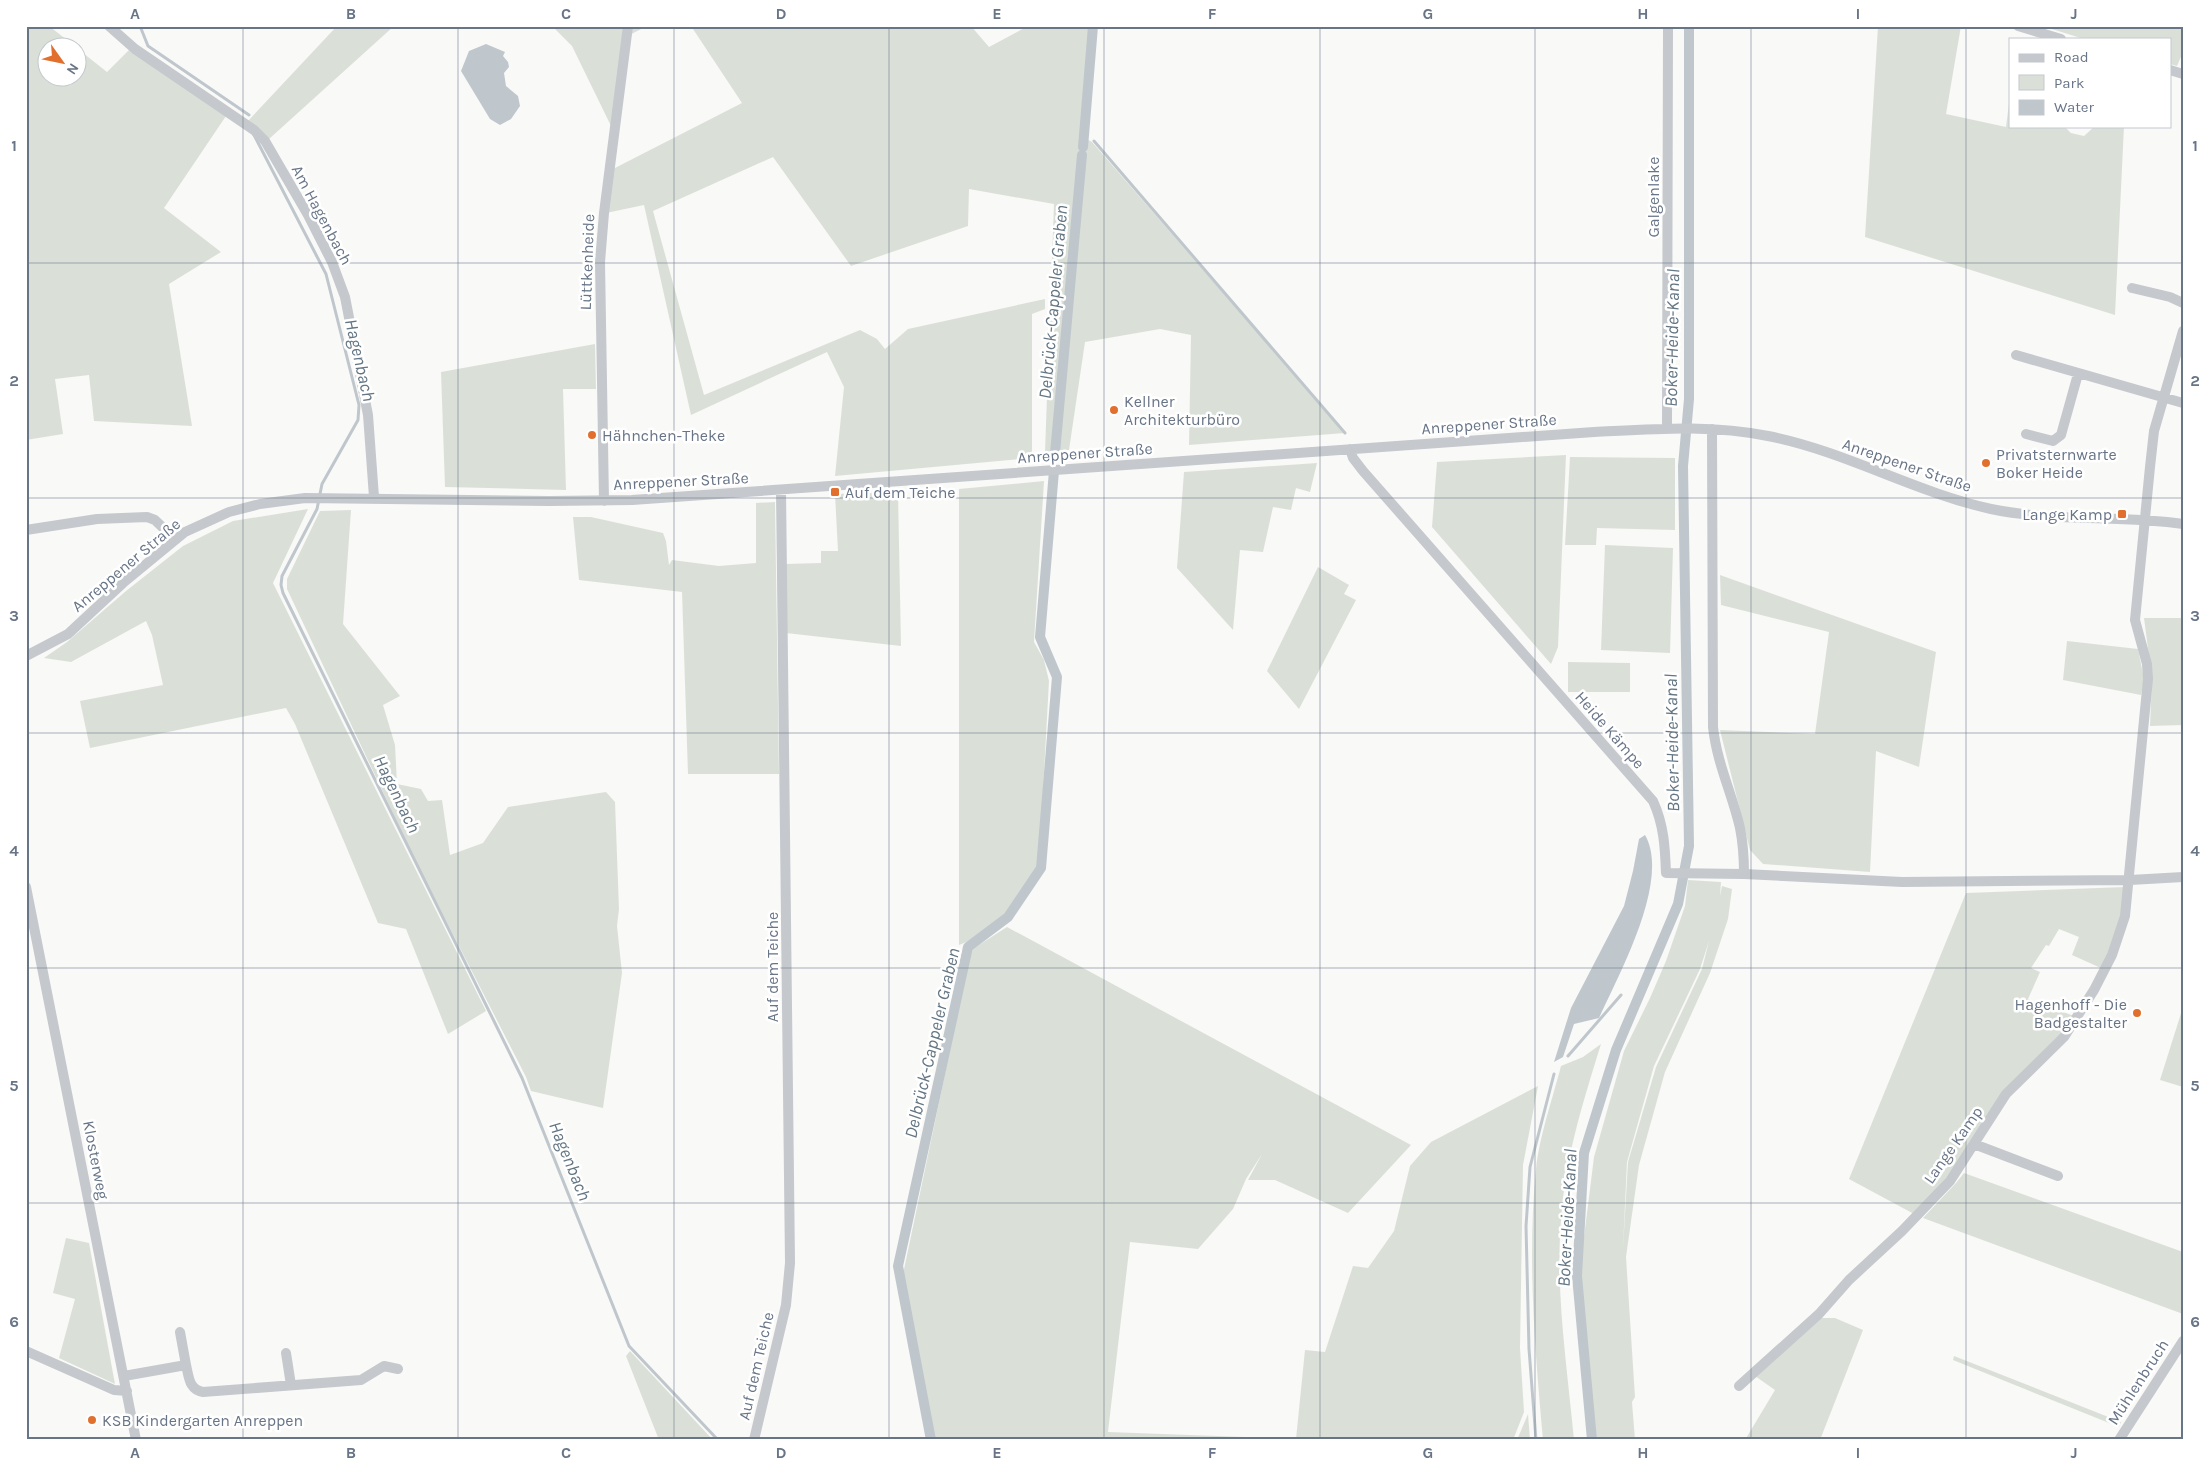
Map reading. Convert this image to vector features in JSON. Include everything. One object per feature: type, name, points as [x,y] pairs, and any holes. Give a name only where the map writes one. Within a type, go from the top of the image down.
[{"type":"street","name":"Am Hagenbach","points":[[109,26],[135,49],[254,130],[265,141],[308,215],[332,262],[345,297],[368,415],[374,497]]},
{"type":"street","name":"Lüttkenheide","points":[[604,501],[600,262],[604,213],[628,26]]},
{"type":"street","name":"Galgenlake","points":[[1668,26],[1668,428]]},
{"type":"street","points":[[2018,26],[2058,38]]},
{"type":"street","points":[[2132,288],[2170,297],[2183,304]]},
{"type":"street","name":"Lange Kamp","points":[[1739,1386],[1819,1314],[1849,1280],[1902,1231],[1950,1181],[2006,1094],[2064,1037],[2094,990],[2112,955],[2125,916],[2130,880],[2148,679],[2135,620],[2154,431],[2162,397],[2183,331]]},
{"type":"street","points":[[2016,355],[2183,402]]},
{"type":"street","points":[[2026,434],[2053,441],[2061,435],[2078,374]]},
{"type":"street","name":"Anreppener Straße","points":[[26,656],[68,634],[122,583],[175,539],[197,526],[229,512],[260,504],[305,498],[374,497],[604,501],[1350,449],[1668,428],[1695,428],[1768,436],[1795,443],[1934,492],[1989,508],[2027,515],[2070,519],[2183,524]]},
{"type":"street","points":[[1712,429],[1713,727],[1715,748],[1721,772],[1740,828],[1744,874],[1902,882],[2130,880],[2183,877]]},
{"type":"street","name":"Heide Kämpe","points":[[1350,449],[1353,458],[1363,471],[1653,801],[1665,838],[1666,873],[1744,874]]},
{"type":"street","name":"Auf dem Teiche","points":[[754,1440],[786,1305],[790,1263],[781,490]]},
{"type":"street","points":[[26,530],[97,519],[147,517],[155,520],[175,539]]},
{"type":"street","name":"Klosterweg","points":[[26,887],[136,1440]]},
{"type":"street","points":[[1974,1144],[2058,1176]]},
{"type":"street","points":[[180,1332],[190,1383],[200,1392],[361,1380],[384,1366],[398,1368]]},
{"type":"street","name":"Mühlenbruch","points":[[2118,1440],[2183,1340]]},
{"type":"street","points":[[26,1351],[114,1390],[126,1391]]},
{"type":"street","points":[[286,1353],[291,1385]]},
{"type":"street","points":[[124,1376],[186,1365]]},
{"type":"green space","points":[[26,26],[49,26],[64,38],[38,38],[38,88],[88,88],[88,57],[107,72],[129,50],[226,116],[164,208],[221,252],[169,284],[192,426],[94,421],[89,375],[55,379],[63,434],[26,440]]},
{"type":"green space","points":[[337,26],[394,26],[269,139],[248,121]]},
{"type":"green space","points":[[552,26],[647,26],[622,39],[612,128],[572,46]]},
{"type":"green space","points":[[691,26],[971,26],[989,47],[1028,26],[1090,26],[1081,136],[1092,142],[1345,433],[1189,445],[1191,335],[1160,329],[1085,342],[1069,450],[1045,452],[1054,204],[969,189],[968,226],[851,266],[773,157],[653,211],[704,395],[860,330],[877,339],[885,349],[908,329],[1045,299],[1045,309],[1032,314],[1032,458],[835,476],[844,387],[827,352],[691,415],[644,205],[606,213],[611,170],[742,103]]},
{"type":"green space","points":[[1878,26],[1961,26],[1946,114],[2006,127],[2009,104],[2009,128],[2066,128],[2071,133],[2084,136],[2093,128],[2124,128],[2115,315],[1865,237]]},
{"type":"green space","points":[[2042,26],[2183,26],[2183,52],[2177,66],[2172,65],[2172,38],[2081,38]]},
{"type":"green space","points":[[595,344],[596,389],[563,389],[566,490],[445,487],[441,372]]},
{"type":"green space","points":[[1566,455],[1558,647],[1551,664],[1432,527],[1437,462]]},
{"type":"green space","points":[[1570,457],[1675,458],[1675,530],[1597,528],[1596,545],[1565,545]]},
{"type":"green space","points":[[1317,463],[1310,492],[1296,488],[1291,510],[1273,507],[1263,552],[1240,550],[1233,630],[1177,568],[1184,472]]},
{"type":"green space","points":[[1044,481],[1034,642],[1044,660],[1049,681],[1039,864],[1020,896],[1003,917],[971,940],[959,945],[959,489]]},
{"type":"green space","points":[[898,492],[901,646],[786,633],[785,564],[821,563],[821,551],[838,551],[835,494]]},
{"type":"green space","points":[[775,502],[779,774],[688,774],[682,592],[579,580],[573,517],[591,517],[663,533],[669,565],[672,560],[719,566],[756,563],[756,503]]},
{"type":"green space","points":[[308,509],[273,583],[486,1011],[448,1034],[406,929],[378,923],[295,724],[286,708],[90,748],[80,701],[163,685],[152,635],[146,621],[71,662],[44,658],[67,642],[126,591],[183,546],[233,521]]},
{"type":"green space","points":[[351,510],[343,624],[400,696],[383,705],[395,745],[397,784],[421,789],[428,801],[442,800],[450,855],[483,843],[508,807],[606,792],[615,802],[619,909],[617,926],[622,973],[603,1108],[531,1091],[526,1077],[417,864],[287,589],[287,579],[320,511]]},
{"type":"green space","points":[[1605,545],[1673,548],[1670,653],[1601,650]]},
{"type":"green space","points":[[1318,567],[1349,585],[1344,594],[1356,600],[1299,709],[1267,671]]},
{"type":"green space","points":[[1720,575],[1936,652],[1919,767],[1876,751],[1870,872],[1763,864],[1750,850],[1720,730],[1815,734],[1829,632],[1721,605]]},
{"type":"green space","points":[[2144,618],[2183,618],[2183,725],[2150,726],[2152,679]]},
{"type":"green space","points":[[2067,641],[2138,649],[2144,679],[2141,695],[2063,680]]},
{"type":"green space","points":[[1568,662],[1630,663],[1630,692],[1568,692]]},
{"type":"green space","points":[[1688,880],[1721,882],[1720,896],[1722,886],[1732,889],[1728,919],[1710,973],[1665,1072],[1639,1165],[1626,1257],[1635,1397],[1632,1402],[1635,1440],[1594,1440],[1579,1277],[1594,1157],[1624,1051],[1666,961],[1685,906]],"holes":[[[1709,941],[1702,969],[1656,1067],[1628,1162],[1623,1248],[1627,1162],[1654,1066],[1700,969]]]},
{"type":"green space","points":[[2125,887],[2123,915],[2103,969],[2072,955],[2079,937],[2059,929],[2049,946],[2046,945],[2031,968],[2040,972],[2028,999],[2074,1016],[2062,1035],[2003,1093],[1946,1178],[1914,1214],[1849,1179],[1966,893]]},
{"type":"green space","points":[[1007,927],[1411,1145],[1348,1213],[1275,1180],[1248,1180],[1262,1154],[1246,1179],[1233,1209],[1198,1249],[1130,1242],[1108,1432],[1296,1439],[1305,1350],[1325,1352],[1353,1266],[1368,1268],[1394,1231],[1410,1166],[1431,1142],[1538,1086],[1523,1165],[1520,1348],[1524,1412],[1513,1440],[934,1440],[902,1279],[971,950]]},
{"type":"green space","points":[[2183,1007],[2183,1087],[2160,1080]]},
{"type":"green space","points":[[1601,1044],[1572,1146],[1564,1188],[1560,1238],[1562,1324],[1574,1440],[1543,1440],[1532,1271],[1533,1203],[1536,1169],[1543,1131],[1561,1066],[1583,1057]]},
{"type":"green space","points":[[1964,1173],[2183,1252],[2183,1314],[1923,1218]]},
{"type":"green space","points":[[66,1238],[89,1243],[115,1384],[59,1358],[75,1299],[53,1293]]},
{"type":"green space","points":[[1819,1318],[1835,1318],[1863,1330],[1820,1440],[1745,1440],[1775,1390],[1755,1376]]},
{"type":"green space","points":[[630,1351],[713,1440],[659,1440],[626,1356]]},
{"type":"green space","points":[[1954,1356],[2121,1422],[2119,1427],[1953,1360]]},
{"type":"green space","points":[[1528,1414],[1530,1440],[1517,1440]]},
{"type":"water","points":[[486,44],[505,52],[503,56],[508,62],[509,67],[504,73],[506,86],[518,96],[520,106],[511,119],[500,125],[490,119],[461,71],[469,51]]},
{"type":"water","points":[[1645,835],[1651,854],[1652,876],[1647,901],[1629,953],[1599,1018],[1574,1024],[1563,1057],[1554,1062],[1571,1008],[1624,906],[1639,839]]},
{"type":"waterway","name":"Hagenbach","points":[[140,26],[148,46],[249,115]]},
{"type":"waterway","name":"Delbrück-Cappeler Graben","points":[[1083,147],[1093,26]]},
{"type":"waterway","name":"Boker-Heide-Kanal","points":[[1592,1440],[1577,1276],[1584,1153],[1616,1050],[1678,904],[1689,846],[1683,466],[1689,399],[1689,26]]},
{"type":"waterway","name":"Hagenbach","points":[[254,135],[326,274],[359,405],[358,420],[322,484],[317,509],[282,576],[281,585],[283,593],[522,1078],[629,1346],[718,1440]]},
{"type":"waterway","points":[[1094,141],[1345,433]]},
{"type":"waterway","name":"Delbrück-Cappeler Graben","points":[[1055,453],[1082,155]]},
{"type":"waterway","name":"Delbrück-Cappeler Graben","points":[[931,1440],[898,1266],[968,947],[1008,917],[1041,868],[1057,677],[1040,637],[1054,471]]},
{"type":"waterway","points":[[1568,1056],[1621,995]]},
{"type":"waterway","points":[[1536,1440],[1529,1349],[1526,1226],[1530,1167],[1554,1074]]},
{"type":"place","name":"Kellner Architekturbüro","points":[[1114,410]]},
{"type":"place","name":"Hähnchen-Theke","points":[[592,435]]},
{"type":"place","name":"Privatsternwarte Boker Heide","points":[[1986,463]]},
{"type":"place","name":"Auf dem Teiche","points":[[835,492]]},
{"type":"place","name":"Lange Kamp","points":[[2122,514]]},
{"type":"place","name":"Hagenhoff - Die Badgestalter","points":[[2137,1013]]},
{"type":"place","name":"KSB Kindergarten Anreppen","points":[[92,1420]]}]
